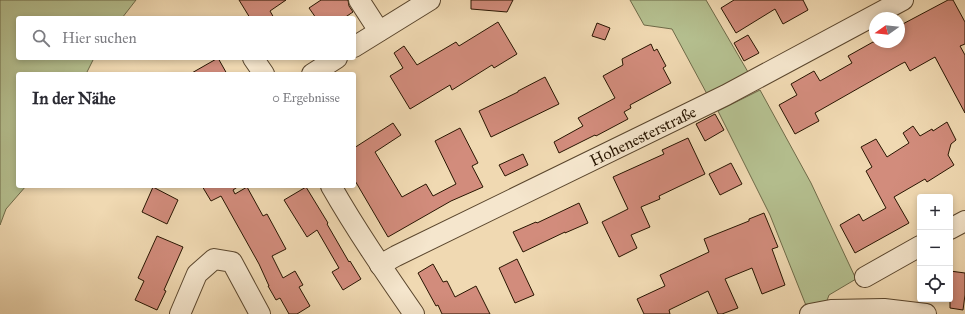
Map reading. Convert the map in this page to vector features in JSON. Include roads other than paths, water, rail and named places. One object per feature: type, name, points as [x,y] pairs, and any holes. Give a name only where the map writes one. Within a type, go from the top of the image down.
[{"type":"street","points":[[359,0],[379,31]]},
{"type":"street","points":[[356,47],[430,0]]},
{"type":"street","name":"Hohenesterstraße","points":[[380,265],[726,95],[903,0]]},
{"type":"street","points":[[254,60],[263,72]]},
{"type":"street","points":[[315,72],[334,60]]},
{"type":"street","points":[[331,188],[380,265],[414,314]]},
{"type":"street","points":[[953,227],[965,221]]},
{"type":"street","points":[[865,277],[917,248]]},
{"type":"street","points":[[180,314],[196,274],[214,259],[232,262],[260,314]]},
{"type":"street","points":[[810,314],[884,309],[926,314]]}]
